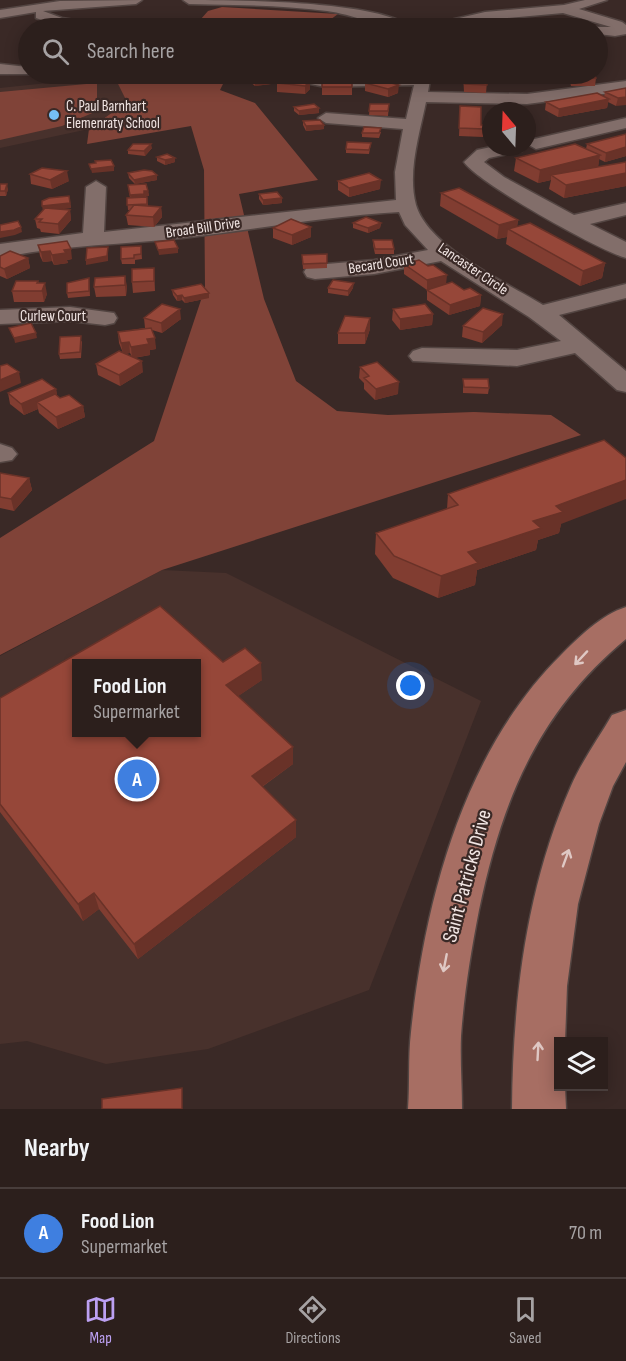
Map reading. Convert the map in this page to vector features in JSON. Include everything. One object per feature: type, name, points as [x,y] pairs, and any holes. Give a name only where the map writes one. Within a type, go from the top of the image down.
[{"type":"main road","name":"Saint Patricks Drive","points":[[435,1109],[435,1050],[443,975],[472,839],[498,772],[520,733],[544,699],[589,649],[626,620]]},
{"type":"main road","points":[[539,1109],[537,1054],[546,965],[560,876],[592,785],[626,726]]},
{"type":"street","points":[[0,14],[29,9],[136,0]]},
{"type":"street","points":[[189,0],[297,5],[323,3],[380,18]]},
{"type":"street","points":[[481,18],[491,15],[564,9],[601,0]]},
{"type":"street","points":[[29,9],[50,18]]},
{"type":"street","points":[[564,9],[594,18]]},
{"type":"street","points":[[538,11],[551,18]]},
{"type":"street","points":[[608,22],[625,30],[615,33],[608,32]]},
{"type":"street","points":[[0,69],[18,70]]},
{"type":"street","name":"Lancaster Circle","points":[[422,84],[404,179],[407,206],[422,232],[446,253],[539,313],[626,384]]},
{"type":"street","points":[[429,84],[527,99],[626,86]]},
{"type":"street","points":[[527,84],[528,102]]},
{"type":"street","points":[[326,118],[415,125]]},
{"type":"street","points":[[536,143],[626,123]]},
{"type":"street","points":[[482,155],[474,159],[475,165],[571,222],[626,250]]},
{"type":"street","points":[[93,239],[96,187]]},
{"type":"street","name":"Broad Bill Drive","points":[[0,251],[46,242],[165,234],[314,212],[407,206]]},
{"type":"street","points":[[571,222],[626,209]]},
{"type":"street","name":"Becard Court","points":[[315,272],[375,267],[446,253]]},
{"type":"street","points":[[539,313],[626,291]]},
{"type":"street","name":"Curlew Court","points":[[0,316],[70,314],[105,318]]},
{"type":"street","points":[[422,356],[517,358],[578,345]]},
{"type":"shaded area","points":[[222,7],[338,14],[333,18],[202,18],[208,11]]},
{"type":"shaded area","name":"C. Paul Barnhart Elemenraty School","points":[[38,84],[118,84],[127,102],[89,129],[0,148],[0,88]]},
{"type":"shaded area","name":"C. Paul Barnhart Elemenraty School","points":[[97,84],[97,111],[62,126],[0,140],[0,92]]},
{"type":"shaded area","points":[[118,84],[223,84],[220,90],[255,103],[318,180],[239,194],[264,299],[296,381],[337,411],[388,415],[474,412],[551,415],[581,435],[162,570],[0,655],[0,538],[154,441],[205,288],[204,170],[191,126],[87,144],[89,129],[127,102]]},
{"type":"shaded area","points":[[162,570],[226,573],[481,701],[369,990],[208,1049],[106,1064],[27,1041],[0,1044],[0,656]]},
{"type":"building","points":[[322,84],[352,84],[352,87],[322,87]]},
{"type":"building","points":[[369,84],[399,85],[388,89]]},
{"type":"building","points":[[626,88],[626,97],[618,98],[605,92]]},
{"type":"building","points":[[597,93],[609,99],[559,109],[546,102]]},
{"type":"building","points":[[314,104],[319,108],[299,111],[294,107]]},
{"type":"building","points":[[370,104],[389,104],[388,111],[369,111]]},
{"type":"building","points":[[460,106],[481,107],[482,129],[459,128]]},
{"type":"building","points":[[320,120],[324,125],[306,126],[303,121]]},
{"type":"building","points":[[364,127],[381,128],[379,133],[362,133]]},
{"type":"building","points":[[626,134],[626,147],[606,153],[587,144]]},
{"type":"building","points":[[347,142],[371,143],[369,150],[346,149]]},
{"type":"building","points":[[133,144],[151,144],[144,151],[128,150]]},
{"type":"building","points":[[575,144],[600,155],[540,170],[516,158],[536,156],[536,153]]},
{"type":"building","points":[[167,154],[175,158],[165,160],[157,157]]},
{"type":"building","points":[[111,160],[114,166],[91,169],[89,164],[96,163],[95,161]]},
{"type":"building","points":[[626,162],[626,173],[566,185],[551,175]]},
{"type":"building","points":[[42,168],[67,171],[50,180],[30,174]]},
{"type":"building","points":[[152,171],[157,175],[134,180],[128,173]]},
{"type":"building","points":[[369,173],[381,180],[349,188],[338,181]]},
{"type":"building","points":[[0,184],[7,184],[5,191],[0,191]]},
{"type":"building","points":[[146,184],[148,191],[144,191],[144,194],[130,195],[128,185]]},
{"type":"building","points":[[459,188],[518,220],[499,225],[441,193]]},
{"type":"building","points":[[277,192],[282,198],[263,200],[259,194]]},
{"type":"building","points":[[69,196],[70,203],[42,206],[42,201],[49,198]]},
{"type":"building","points":[[147,197],[147,204],[127,205],[127,198]]},
{"type":"building","points":[[134,205],[161,207],[153,217],[126,215]]},
{"type":"building","points":[[45,208],[70,210],[58,224],[39,222],[42,219],[35,219]]},
{"type":"building","points":[[366,217],[381,223],[368,228],[353,223]]},
{"type":"building","points":[[291,219],[311,227],[292,235],[273,228]]},
{"type":"building","points":[[18,221],[21,227],[0,232],[0,225]]},
{"type":"building","points":[[530,223],[605,263],[583,271],[508,229]]},
{"type":"building","points":[[174,240],[178,248],[158,250],[155,242]]},
{"type":"building","points":[[373,240],[392,240],[394,249],[375,249]]},
{"type":"building","points":[[67,241],[71,249],[64,250],[66,253],[52,255],[50,251],[41,252],[38,245]]},
{"type":"building","points":[[141,246],[141,254],[134,255],[134,258],[121,259],[121,247]]},
{"type":"building","points":[[108,247],[107,256],[86,260],[87,248]]},
{"type":"building","points":[[10,251],[28,258],[4,269],[0,267],[0,256]]},
{"type":"building","points":[[327,254],[327,263],[303,264],[302,255]]},
{"type":"building","points":[[419,260],[428,266],[433,265],[447,275],[427,280],[404,264]]},
{"type":"building","points":[[154,268],[154,281],[132,282],[132,269]]},
{"type":"building","points":[[125,276],[125,285],[94,287],[95,278]]},
{"type":"building","points":[[89,278],[89,291],[67,293],[67,283]]},
{"type":"building","points":[[333,280],[354,283],[348,291],[328,288]]},
{"type":"building","points":[[16,281],[45,283],[42,291],[12,291]]},
{"type":"building","points":[[452,282],[464,290],[470,288],[481,295],[450,305],[427,290]]},
{"type":"building","points":[[201,284],[209,293],[184,298],[182,295],[177,296],[172,290]]},
{"type":"building","points":[[162,304],[180,309],[161,323],[144,318]]},
{"type":"building","points":[[425,304],[433,314],[400,319],[393,309]]},
{"type":"building","points":[[483,308],[503,314],[483,332],[463,326]]},
{"type":"building","points":[[345,316],[370,318],[365,333],[338,333]]},
{"type":"building","points":[[31,323],[36,333],[14,338],[9,328]]},
{"type":"building","points":[[151,328],[155,338],[147,339],[149,344],[131,347],[129,342],[121,343],[118,332]]},
{"type":"building","points":[[81,336],[80,352],[59,354],[60,337]]},
{"type":"building","points":[[119,351],[142,361],[119,375],[96,364]]},
{"type":"building","points":[[377,362],[399,382],[376,389],[364,378],[369,376],[360,367]]},
{"type":"building","points":[[7,364],[19,372],[0,380],[0,366]]},
{"type":"building","points":[[42,379],[56,389],[21,404],[8,393]]},
{"type":"building","points":[[463,379],[488,379],[489,388],[464,387]]},
{"type":"building","points":[[55,394],[60,398],[69,395],[83,406],[56,417],[37,402]]},
{"type":"building","points":[[604,440],[626,458],[626,480],[556,506],[563,512],[533,521],[541,528],[468,552],[478,563],[441,576],[394,556],[376,533],[458,505],[448,494]]},
{"type":"building","points":[[0,473],[29,478],[11,499],[0,497]]},
{"type":"building","points":[[160,606],[223,662],[245,648],[261,663],[226,685],[293,747],[252,776],[296,820],[134,944],[94,893],[78,904],[0,804],[0,698]]},
{"type":"building","points":[[182,1088],[182,1109],[102,1109],[102,1099]]},
{"type":"place","name":"C. Paul Barnhart Elemenraty School","points":[[54,115]]},
{"type":"place","name":"Food Lion","points":[[137,779]]}]
